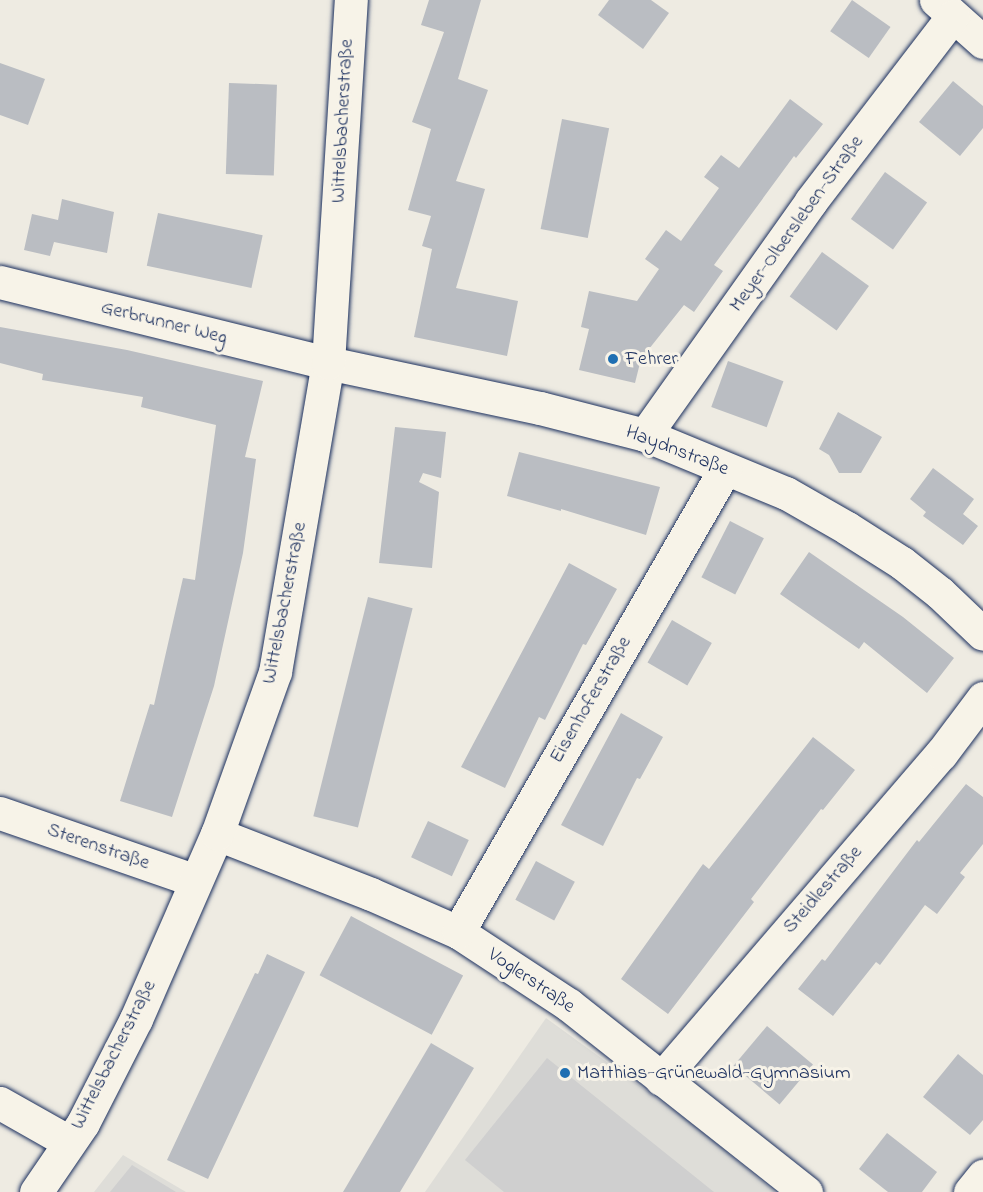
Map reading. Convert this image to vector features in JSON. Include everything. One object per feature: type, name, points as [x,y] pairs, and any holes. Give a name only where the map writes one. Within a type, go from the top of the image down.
[{"type":"street","name":"Wittelsbacherstraße","points":[[36,1192],[83,1123],[136,1019],[217,834],[276,672],[328,363],[351,0]]},
{"type":"street","points":[[945,8],[983,42]]},
{"type":"street","name":"Meyer-Olbersleben-Straße","points":[[645,435],[945,8]]},
{"type":"street","name":"Gerbrunner Weg","points":[[0,282],[328,363]]},
{"type":"street","name":"Haydnstraße","points":[[328,363],[540,408],[645,435],[786,493],[902,563],[940,593],[983,634]]},
{"type":"street","name":"Eisenhoferstraße","points":[[458,932],[725,469]]},
{"type":"street","name":"Steidlestraße","points":[[661,1079],[941,754],[983,698]]},
{"type":"street","name":"Sterenstraße","points":[[0,813],[196,881]]},
{"type":"street","name":"Voglerstraße","points":[[217,834],[371,894],[458,932],[569,1005],[806,1192]]},
{"type":"street","points":[[0,1103],[69,1142]]},
{"type":"street","points":[[969,1192],[983,1176]]},
{"type":"shaded area","name":"Matthias-Grünewald-Gymnasium","points":[[546,1018],[699,1129],[775,1192],[425,1192]]},
{"type":"shaded area","points":[[547,1058],[714,1192],[504,1192],[465,1160]]},
{"type":"shaded area","points":[[123,1155],[186,1192],[94,1192]]},
{"type":"shaded area","points":[[132,1165],[176,1192],[110,1192]]},
{"type":"building","points":[[429,0],[481,0],[458,79],[488,90],[456,181],[485,189],[456,288],[518,301],[507,356],[414,337],[432,249],[422,246],[431,216],[408,210],[431,129],[412,122],[444,32],[421,25]]},
{"type":"building","points":[[609,0],[651,0],[669,13],[643,49],[598,15]]},
{"type":"building","points":[[852,0],[891,27],[869,58],[830,31]]},
{"type":"building","points":[[0,63],[45,79],[28,125],[0,115]]},
{"type":"building","points":[[953,81],[983,106],[983,128],[960,156],[919,122]]},
{"type":"building","points":[[229,83],[277,85],[274,176],[226,174]]},
{"type":"building","points":[[790,99],[823,124],[796,158],[794,156],[714,265],[723,271],[694,312],[684,305],[641,359],[635,383],[579,370],[589,329],[581,327],[589,291],[637,301],[659,269],[645,259],[666,230],[681,241],[719,188],[704,177],[721,155],[739,168]]},
{"type":"building","points":[[562,119],[609,128],[588,238],[541,229]]},
{"type":"building","points":[[885,172],[927,203],[893,249],[851,219]]},
{"type":"building","points":[[62,199],[114,212],[107,253],[54,242],[50,256],[24,250],[32,214],[58,220]]},
{"type":"building","points":[[158,213],[263,235],[251,288],[147,266]]},
{"type":"building","points":[[822,252],[869,286],[837,331],[790,296]]},
{"type":"building","points":[[0,327],[127,350],[263,381],[245,457],[256,459],[243,553],[214,686],[172,817],[120,801],[150,704],[154,705],[183,578],[195,580],[216,425],[141,407],[143,397],[42,380],[43,374],[0,363]]},
{"type":"building","points":[[728,361],[783,381],[767,427],[711,407]]},
{"type":"building","points":[[838,412],[882,437],[861,473],[839,473],[829,455],[819,449]]},
{"type":"building","points":[[395,427],[446,432],[441,478],[423,473],[419,482],[439,492],[432,568],[379,563]]},
{"type":"building","points":[[519,452],[660,487],[646,535],[561,509],[561,511],[507,496]]},
{"type":"building","points":[[933,468],[974,499],[963,514],[978,526],[963,545],[923,516],[926,512],[910,499]]},
{"type":"building","points":[[730,521],[764,538],[735,594],[701,577]]},
{"type":"building","points":[[809,552],[903,617],[954,658],[927,693],[864,642],[859,649],[780,594]]},
{"type":"building","points":[[569,563],[617,589],[586,645],[583,644],[545,720],[539,717],[505,788],[461,767]]},
{"type":"building","points":[[368,597],[413,608],[358,827],[313,816]]},
{"type":"building","points":[[672,620],[712,643],[687,685],[648,662]]},
{"type":"building","points":[[621,713],[663,737],[640,779],[637,778],[603,846],[561,825]]},
{"type":"building","points":[[813,737],[855,770],[823,810],[821,809],[751,899],[754,902],[668,1014],[621,979],[703,864],[709,869]]},
{"type":"building","points":[[966,784],[983,797],[983,844],[960,873],[965,877],[937,914],[925,905],[880,965],[876,962],[833,1016],[798,989],[822,959],[825,961],[917,840],[919,842]]},
{"type":"building","points":[[428,821],[469,840],[452,876],[411,857]]},
{"type":"building","points":[[536,861],[575,882],[554,921],[515,900]]},
{"type":"building","points":[[351,916],[463,976],[432,1035],[320,975]]},
{"type":"building","points":[[267,954],[305,972],[208,1179],[167,1160],[255,973],[258,974]]},
{"type":"building","points":[[767,1026],[813,1065],[780,1104],[734,1066]]},
{"type":"building","points":[[431,1043],[474,1068],[400,1192],[343,1192]]},
{"type":"building","points":[[958,1054],[983,1075],[983,1120],[970,1135],[923,1097]]},
{"type":"building","points":[[887,1133],[937,1172],[922,1192],[888,1192],[859,1169]]},
{"type":"place","name":"Fehrer","points":[[613,359]]},
{"type":"place","name":"Matthias-Grünewald-Gymnasium","points":[[565,1073]]}]
